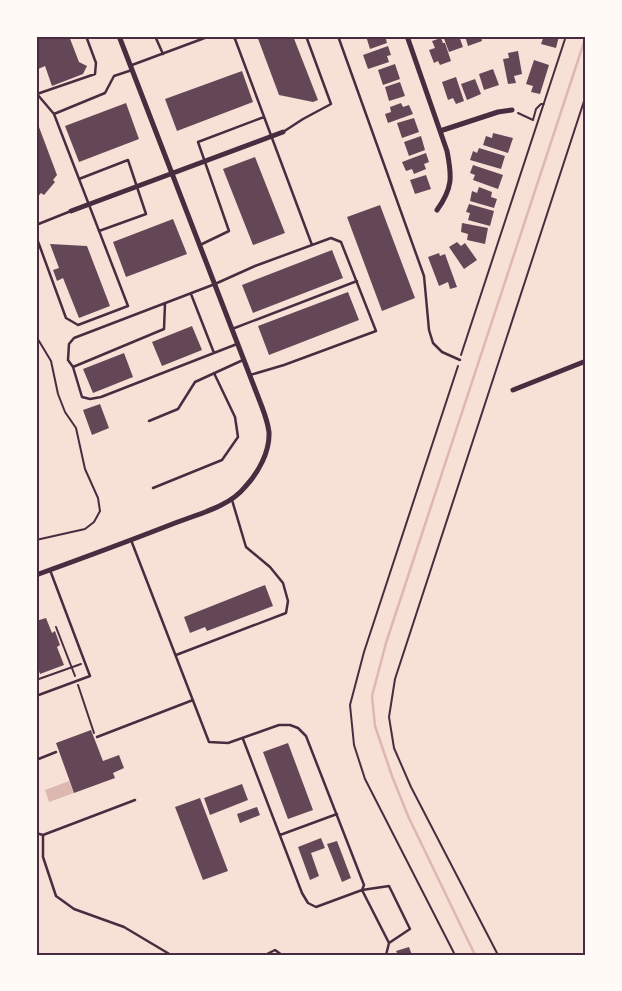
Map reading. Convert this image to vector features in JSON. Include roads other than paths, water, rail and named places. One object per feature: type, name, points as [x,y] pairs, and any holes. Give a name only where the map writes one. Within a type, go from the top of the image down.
[{"type":"street","points":[[36,575],[131,540],[232,499],[245,488],[259,469],[268,446],[269,432],[262,406],[120,36]]},
{"type":"street","points":[[406,36],[447,151],[451,180],[445,200],[437,210]]},
{"type":"street","points":[[440,131],[498,112],[512,110]]},
{"type":"street","points":[[71,211],[283,132]]},
{"type":"street","points":[[513,390],[586,361]]},
{"type":"lane","points":[[36,236],[66,318],[78,325],[128,306],[54,114],[36,94],[95,74],[96,63],[86,36]]},
{"type":"lane","points":[[155,36],[163,54]]},
{"type":"lane","points":[[54,114],[105,93],[114,76],[131,67],[210,36]]},
{"type":"lane","points":[[241,36],[233,38],[312,245]]},
{"type":"lane","points":[[283,132],[331,104],[306,36]]},
{"type":"lane","points":[[338,36],[424,276],[429,330],[433,343],[442,352],[460,360]]},
{"type":"lane","points":[[200,244],[229,231],[198,142],[264,117]]},
{"type":"lane","points":[[79,180],[128,160],[146,214],[99,231]]},
{"type":"lane","points":[[36,225],[71,211]]},
{"type":"lane","points":[[238,344],[101,397],[90,399],[82,397],[73,367],[68,360],[69,344],[74,338],[331,238],[341,242],[376,331],[284,365],[250,375]]},
{"type":"lane","points":[[232,329],[357,281]]},
{"type":"lane","points":[[191,293],[214,353]]},
{"type":"lane","points":[[73,367],[164,329],[165,303]]},
{"type":"lane","points":[[149,421],[178,409],[194,382],[244,359]]},
{"type":"lane","points":[[153,488],[222,460],[238,437],[235,417],[214,373]]},
{"type":"lane","points":[[176,655],[286,613],[288,601],[283,583],[270,567],[246,547],[232,499]]},
{"type":"lane","points":[[131,540],[209,742],[228,743],[279,725],[290,725],[298,728],[306,736],[364,885],[362,890],[389,943],[386,955]]},
{"type":"lane","points":[[36,696],[90,676],[50,570]]},
{"type":"lane","points":[[97,737],[193,700]]},
{"type":"lane","points":[[243,739],[302,893],[308,903],[316,907],[362,890],[389,886],[410,929],[389,943]]},
{"type":"lane","points":[[36,760],[56,752]]},
{"type":"lane","points":[[36,833],[43,835],[135,800]]},
{"type":"lane","points":[[280,835],[337,814]]},
{"type":"lane","points":[[43,835],[43,857],[56,896],[74,909],[124,927],[169,954]]},
{"type":"lane","points":[[265,955],[276,950],[282,955]]},
{"type":"waterway","points":[[475,955],[408,816],[392,776],[375,726],[372,696],[386,643],[586,36]]}]
